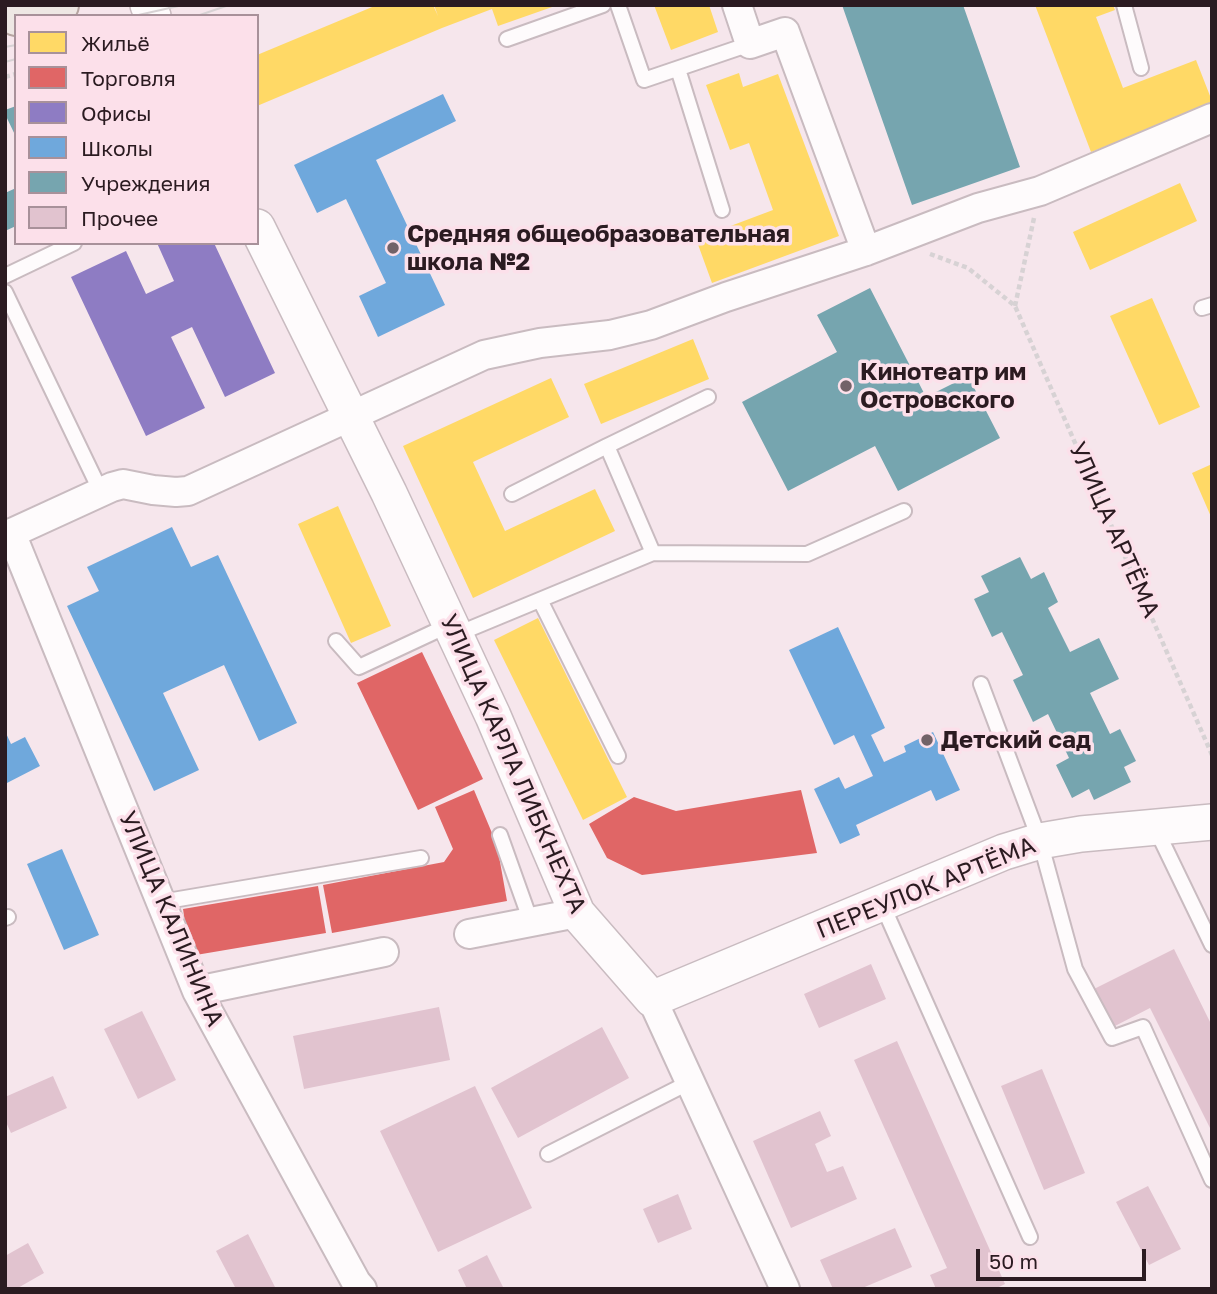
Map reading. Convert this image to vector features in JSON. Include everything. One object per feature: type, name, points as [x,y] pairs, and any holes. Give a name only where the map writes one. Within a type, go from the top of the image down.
[{"type":"main road","points":[[24,14],[58,5]]},
{"type":"street","points":[[737,5],[750,44],[785,32],[866,251]]},
{"type":"street","points":[[8,535],[123,484],[153,490],[188,491],[484,355],[540,343],[610,335],[651,325],[866,251],[978,208],[1040,191],[1212,118]]},
{"type":"street","name":"УЛИЦА КАРЛА ЛИБКНЕХТА","points":[[259,231],[352,416],[494,716],[577,913],[652,999],[785,1289]]},
{"type":"street","name":"УЛИЦА КАЛИНИНА","points":[[8,535],[197,991],[362,1289]]},
{"type":"street","name":"ПЕРЕУЛОК АРТЁМА","points":[[652,999],[1004,852],[1040,841],[1081,834],[1212,822]]},
{"type":"street","points":[[469,934],[577,913]]},
{"type":"street","points":[[197,991],[384,952]]},
{"type":"lane","points":[[507,39],[603,5]]},
{"type":"lane","points":[[618,5],[644,80],[750,44]]},
{"type":"lane","points":[[1124,5],[1141,68]]},
{"type":"lane","points":[[678,69],[722,209]]},
{"type":"lane","points":[[5,276],[70,245]]},
{"type":"lane","points":[[5,292],[101,492]]},
{"type":"lane","points":[[512,494],[708,397]]},
{"type":"lane","points":[[607,446],[653,553]]},
{"type":"lane","points":[[336,641],[359,667],[540,600],[653,553],[807,554],[904,511]]},
{"type":"lane","points":[[540,600],[618,756]]},
{"type":"lane","points":[[981,684],[1040,841],[1075,969],[1112,1038],[1143,1027],[1212,1180]]},
{"type":"lane","points":[[1155,827],[1212,946]]},
{"type":"lane","points":[[500,835],[531,922]]},
{"type":"lane","points":[[161,902],[421,858]]},
{"type":"lane","points":[[882,904],[1030,1237]]},
{"type":"lane","points":[[548,1154],[690,1082]]},
{"type":"path","points":[[921,254],[935,255],[968,268],[1015,306],[1040,191]]},
{"type":"path","name":"УЛИЦА АРТЁМА","points":[[1015,306],[1212,755]]},
{"type":"building: Жильё","points":[[377,5],[433,5],[438,16],[434,5],[555,6],[498,26],[492,9],[259,105],[259,54]]},
{"type":"building: Жильё","points":[[654,5],[709,5],[718,32],[671,50]]},
{"type":"building: Жильё","points":[[1035,5],[1113,5],[1115,10],[1096,17],[1123,88],[1196,60],[1212,106],[1091,152]]},
{"type":"building: Жильё","points":[[739,73],[743,87],[778,74],[839,236],[712,283],[696,239],[773,210],[749,143],[730,150],[706,85]]},
{"type":"building: Жильё","points":[[1180,183],[1197,221],[1090,270],[1073,232]]},
{"type":"building: Жильё","points":[[1152,298],[1200,407],[1159,425],[1110,316]]},
{"type":"building: Жильё","points":[[693,339],[709,379],[601,424],[584,384]]},
{"type":"building: Жильё","points":[[551,378],[569,417],[473,462],[505,531],[595,489],[615,531],[473,598],[403,446]]},
{"type":"building: Жильё","points":[[1212,464],[1212,519],[1192,473]]},
{"type":"building: Жильё","points":[[338,506],[391,626],[351,643],[298,524]]},
{"type":"building: Жильё","points":[[538,618],[627,797],[583,820],[494,640]]},
{"type":"building: Торговля","points":[[422,652],[483,779],[418,810],[357,683]]},
{"type":"building: Торговля","points":[[474,790],[497,845],[507,901],[332,933],[323,885],[444,862],[453,849],[435,807]]},
{"type":"building: Торговля","points":[[801,790],[817,853],[642,875],[607,858],[589,824],[634,797],[676,811]]},
{"type":"building: Торговля","points":[[318,886],[326,933],[190,956],[183,909]]},
{"type":"building: Офисы","points":[[158,245],[215,245],[275,373],[225,397],[192,327],[171,337],[205,408],[146,436],[71,277],[126,251],[146,294],[174,281]]},
{"type":"building: Школы","name":"Средняя общеобразовательная школа №2","points":[[443,94],[456,121],[376,160],[445,305],[378,337],[359,296],[386,283],[346,199],[317,213],[294,165]]},
{"type":"building: Школы","points":[[172,527],[191,567],[218,555],[297,723],[259,741],[224,665],[163,693],[199,770],[154,791],[67,606],[99,591],[87,567]]},
{"type":"building: Школы","name":"Детский сад","points":[[838,627],[885,728],[871,735],[884,762],[906,752],[904,746],[933,732],[960,790],[936,801],[931,790],[856,825],[860,835],[840,844],[814,789],[839,777],[845,789],[873,776],[854,735],[834,745],[789,650]]},
{"type":"building: Школы","points":[[5,731],[11,744],[25,737],[40,766],[5,784]]},
{"type":"building: Школы","points":[[62,849],[99,935],[64,950],[27,864]]},
{"type":"building: Учреждения","points":[[842,5],[963,5],[1020,167],[912,205]]},
{"type":"building: Учреждения","points":[[14,107],[14,133],[5,114],[5,110]]},
{"type":"building: Учреждения","points":[[14,189],[14,227],[5,231],[5,193]]},
{"type":"building: Учреждения","name":"Кинотеатр им Островского","points":[[870,288],[926,397],[968,376],[1000,438],[898,491],[875,446],[788,491],[742,402],[837,352],[817,315]]},
{"type":"building: Учреждения","points":[[1020,557],[1031,579],[1044,572],[1058,602],[1048,608],[1070,652],[1099,638],[1119,679],[1090,693],[1110,734],[1120,729],[1136,761],[1124,767],[1131,782],[1094,800],[1089,789],[1072,798],[1056,765],[1069,758],[1048,714],[1033,722],[1013,680],[1023,675],[1002,632],[992,637],[974,599],[989,592],[981,576]]},
{"type":"building: Прочее","points":[[1174,949],[1212,1026],[1212,1132],[1150,1008],[1113,1027],[1094,989]]},
{"type":"building: Прочее","points":[[871,964],[886,999],[819,1028],[804,994]]},
{"type":"building: Прочее","points":[[439,1007],[450,1060],[304,1089],[293,1036]]},
{"type":"building: Прочее","points":[[142,1011],[176,1080],[138,1099],[104,1029]]},
{"type":"building: Прочее","points":[[602,1027],[629,1078],[518,1138],[491,1088]]},
{"type":"building: Прочее","points":[[897,1041],[1005,1284],[995,1289],[936,1289],[930,1275],[947,1268],[854,1060]]},
{"type":"building: Прочее","points":[[1042,1069],[1085,1173],[1044,1190],[1001,1086]]},
{"type":"building: Прочее","points":[[53,1076],[67,1108],[11,1133],[5,1120],[5,1097]]},
{"type":"building: Прочее","points":[[475,1086],[532,1208],[438,1252],[380,1131]]},
{"type":"building: Прочее","points":[[820,1111],[831,1136],[815,1144],[827,1172],[843,1166],[857,1199],[791,1228],[753,1141]]},
{"type":"building: Прочее","points":[[1148,1186],[1181,1249],[1149,1265],[1116,1202]]},
{"type":"building: Прочее","points":[[678,1194],[692,1229],[658,1243],[643,1209]]},
{"type":"building: Прочее","points":[[895,1228],[912,1267],[860,1289],[833,1289],[820,1260]]},
{"type":"building: Прочее","points":[[248,1234],[276,1289],[236,1289],[216,1251]]},
{"type":"building: Прочее","points":[[28,1243],[44,1273],[16,1289],[5,1289],[5,1256]]},
{"type":"building: Прочее","points":[[487,1255],[503,1287],[467,1289],[458,1270]]},
{"type":"tram line","points":[[143,14],[183,5]]},
{"type":"tram line","points":[[203,14],[229,5]]},
{"type":"tram line","points":[[5,47],[14,45]]},
{"type":"tram line","points":[[5,62],[14,60]]},
{"type":"place","name":"Средняя общеобразовательная школа №2","points":[[393,248]]},
{"type":"place","name":"Кинотеатр им Островского","points":[[846,386]]},
{"type":"place","name":"Детский сад","points":[[927,740]]}]
